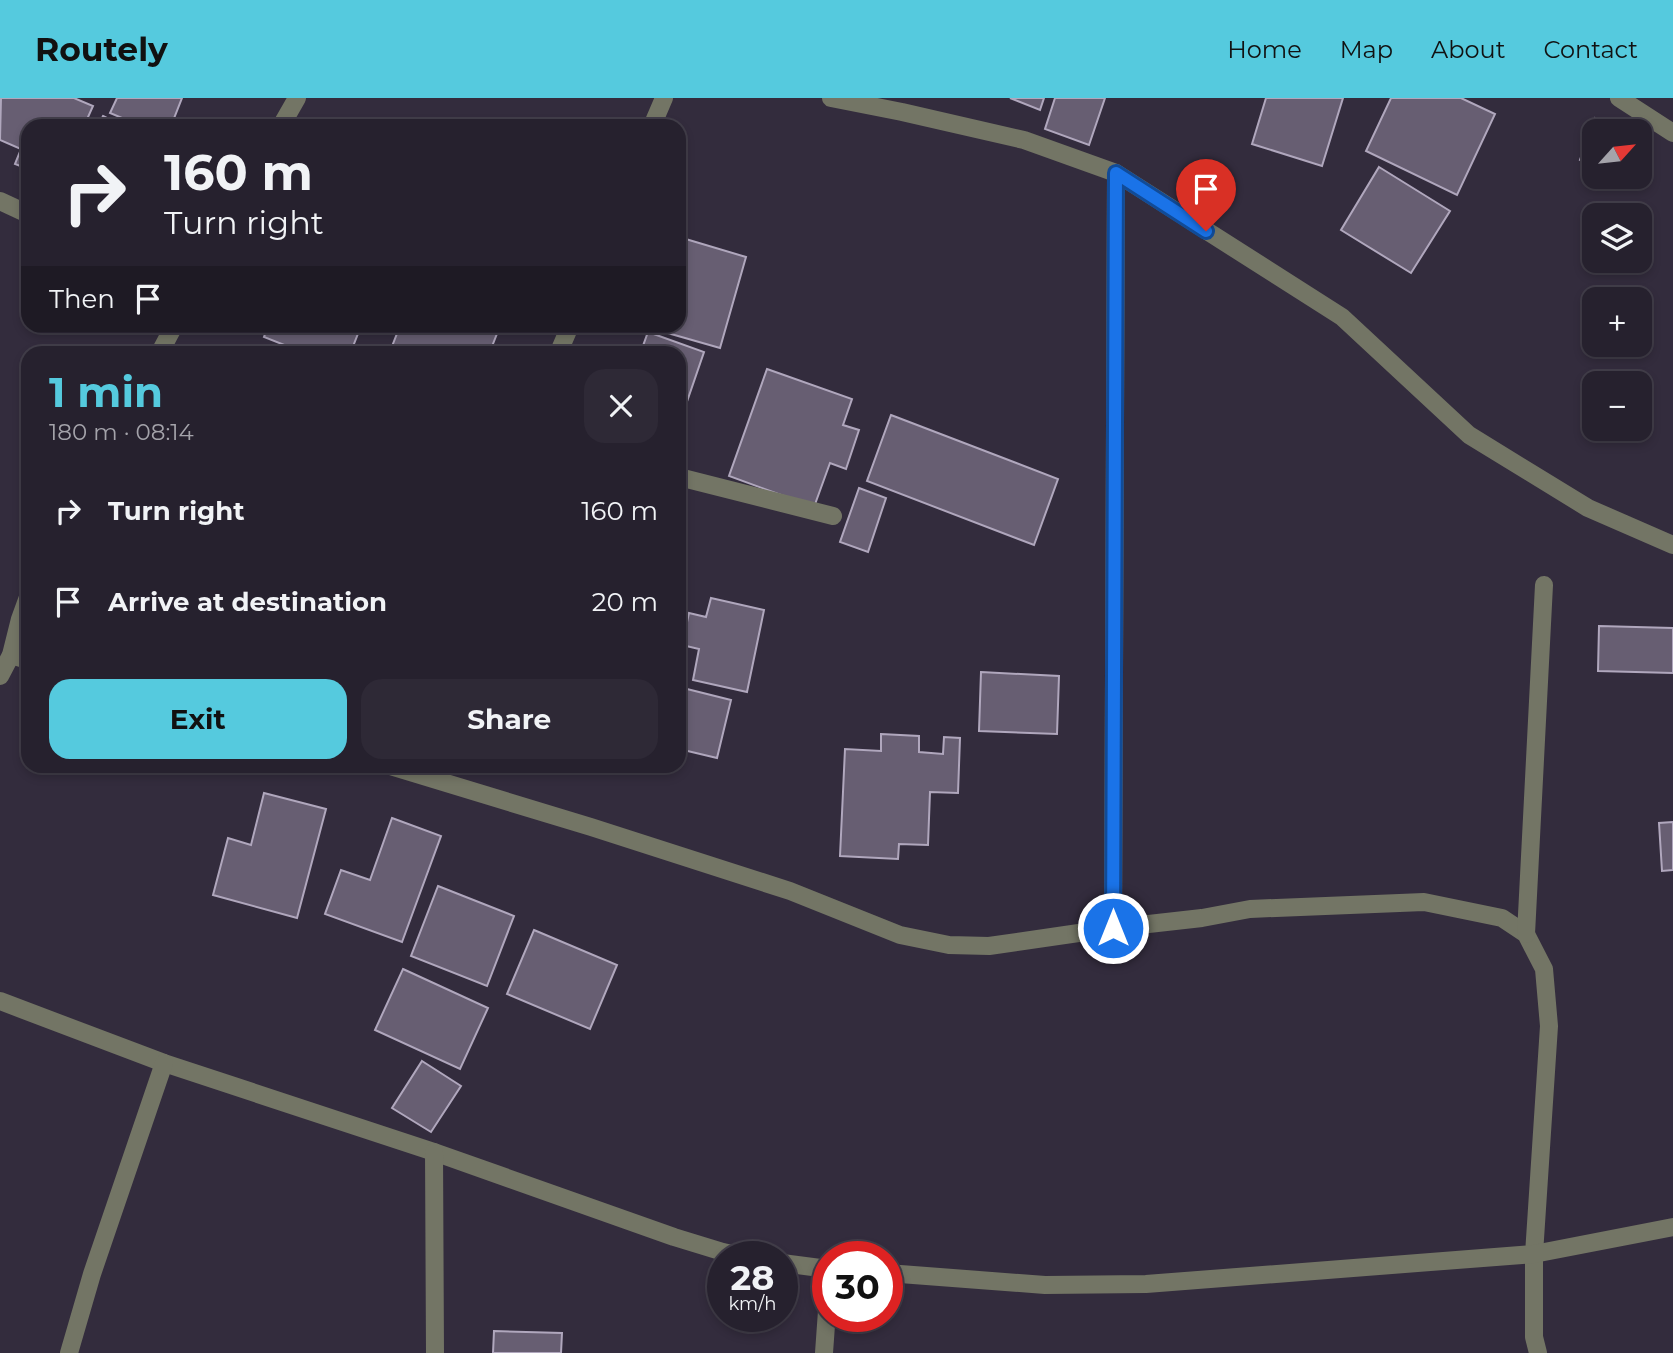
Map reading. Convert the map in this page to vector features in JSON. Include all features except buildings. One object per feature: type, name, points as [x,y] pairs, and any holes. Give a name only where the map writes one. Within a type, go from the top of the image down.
[{"type":"street","points":[[285,119],[297,98]]},
{"type":"street","points":[[655,119],[663,98]]},
{"type":"street","points":[[831,98],[1024,139],[1116,173],[1342,317],[1469,435],[1588,508],[1673,545]]},
{"type":"street","points":[[1619,98],[1673,133]]},
{"type":"street","points":[[1113,928],[1116,173]]},
{"type":"street","points":[[0,201],[21,211]]},
{"type":"street","points":[[686,479],[833,516]]},
{"type":"street","points":[[1526,934],[1544,585]]},
{"type":"street","points":[[0,676],[20,657],[21,616]]},
{"type":"street","points":[[413,773],[790,891],[900,936],[949,945],[989,946],[1202,918],[1250,909],[1424,902],[1502,918],[1526,934],[1544,969],[1549,1026],[1534,1254],[1534,1337],[1538,1353]]},
{"type":"street","points":[[0,1001],[164,1063],[434,1152],[707,1247]]},
{"type":"street","points":[[69,1353],[92,1274],[164,1063]]},
{"type":"street","points":[[434,1152],[435,1353]]},
{"type":"street","points":[[903,1274],[1045,1285],[1146,1284],[1534,1254],[1673,1227]]},
{"type":"street","points":[[824,1353],[826,1332]]},
{"type":"route","points":[[1113,928],[1116,173],[1206,231]]}]
